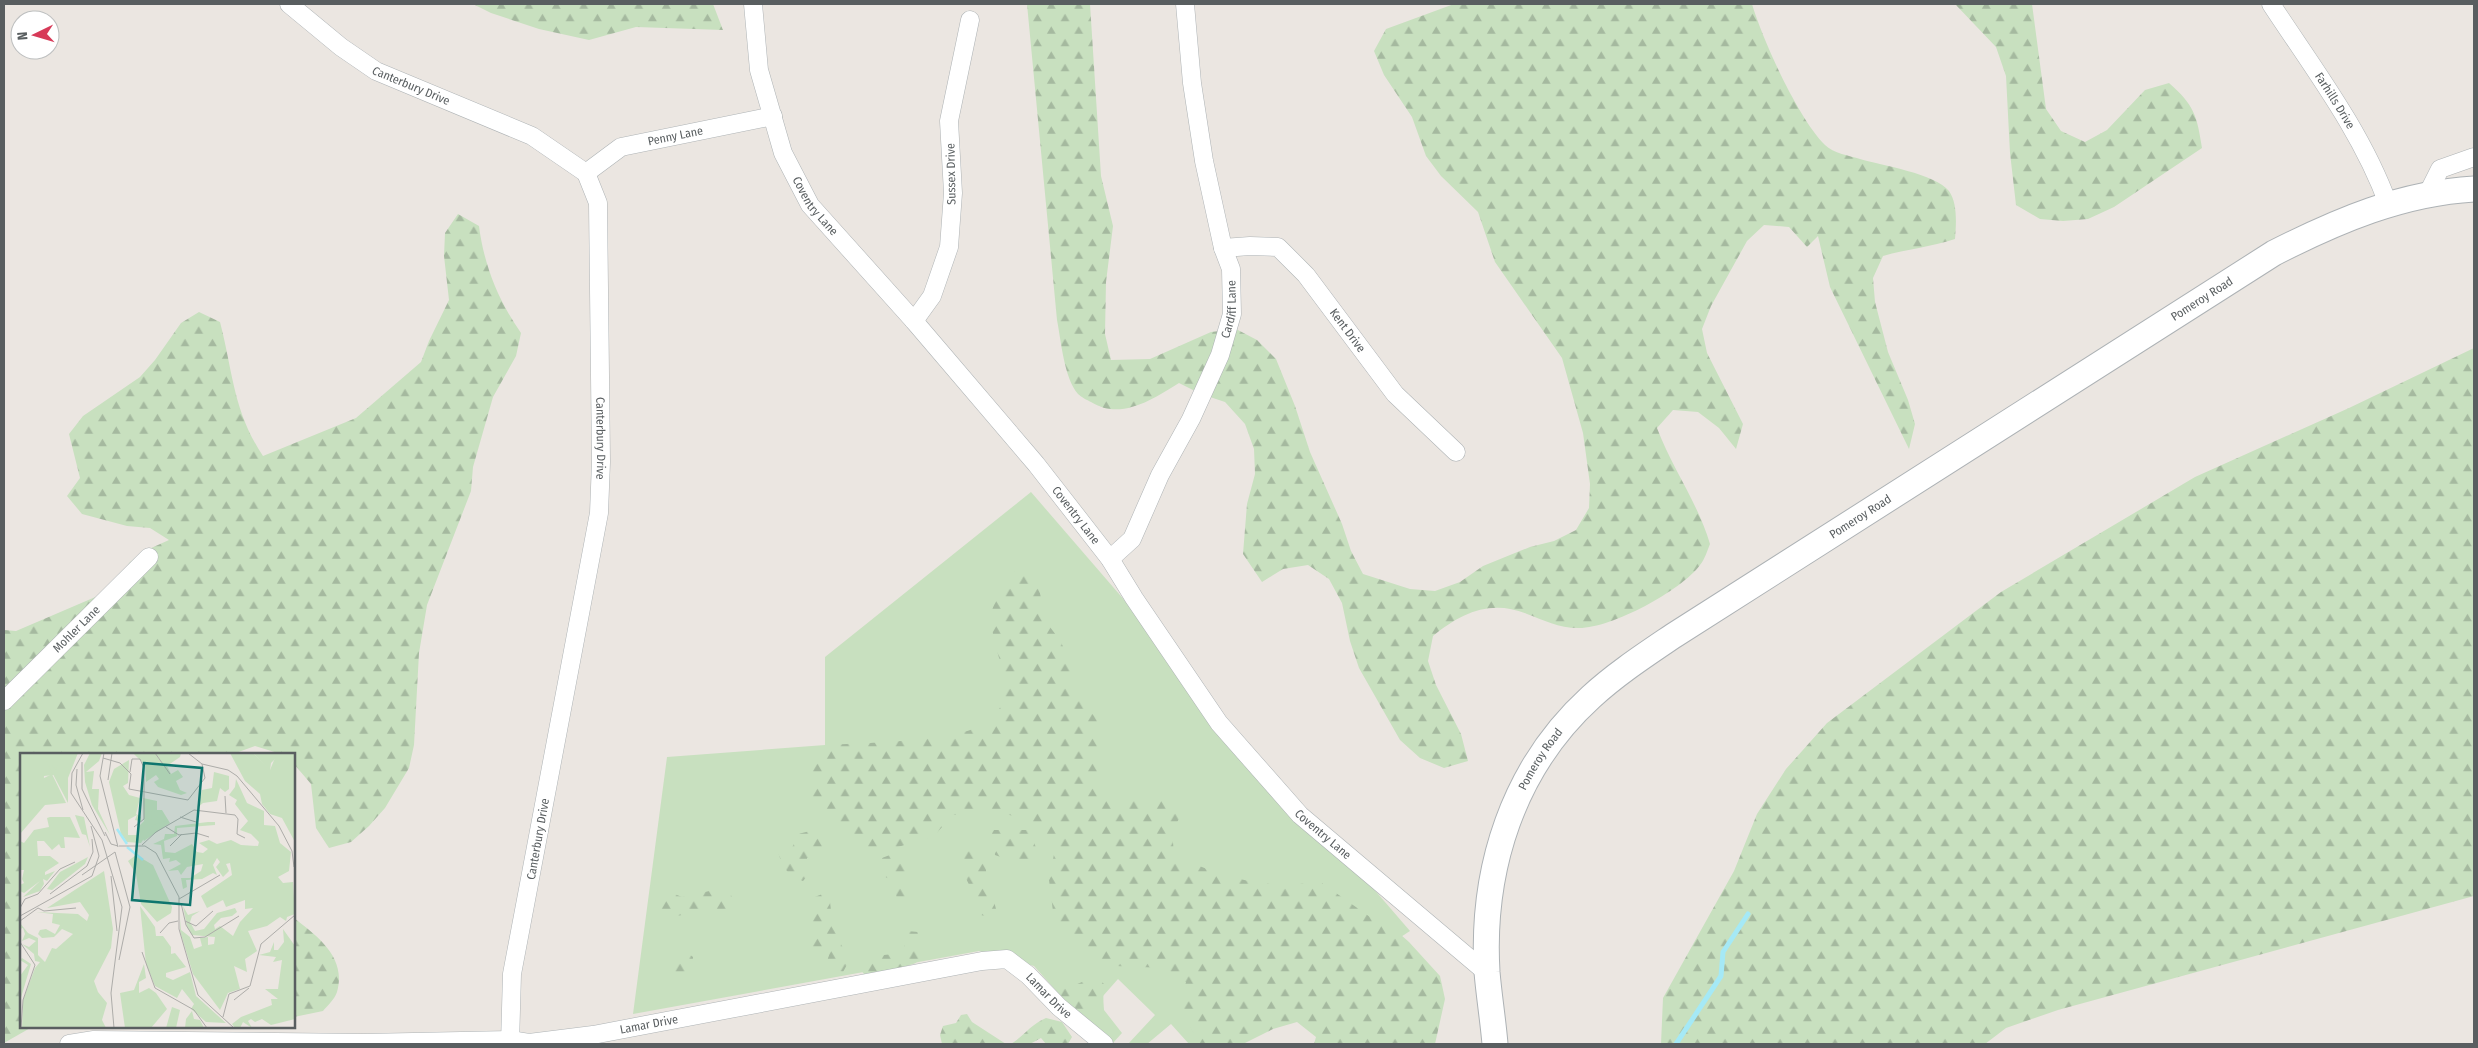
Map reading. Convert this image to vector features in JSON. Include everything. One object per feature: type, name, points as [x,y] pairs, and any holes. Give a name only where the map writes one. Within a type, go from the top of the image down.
[{"type":"street","name":"Canterbury Drive","points":[[289,4],[341,47],[376,71],[532,136],[586,173],[598,203],[601,453],[598,513],[512,974],[510,1042]]},
{"type":"street","name":"Coventry Lane","points":[[754,4],[759,70],[783,153],[810,205],[914,321],[1036,464],[1110,559],[1134,598],[1219,723],[1300,815],[1487,973]]},
{"type":"street","name":"Cardiff Lane","points":[[1110,559],[1132,539],[1160,475],[1191,418],[1220,355],[1232,314],[1231,269],[1223,248],[1204,161],[1193,93],[1185,4]]},
{"type":"street","name":"Farhills Drive","points":[[2271,4],[2348,123],[2382,187],[2388,204]]},
{"type":"street","name":"Sussex Drive","points":[[914,321],[932,296],[949,248],[953,193],[949,121],[970,20]]},
{"type":"street","name":"Penny Lane","points":[[586,173],[621,147],[773,116]]},
{"type":"street","points":[[2426,195],[2440,169],[2474,157]]},
{"type":"street","name":"Pomeroy Road","points":[[1496,1044],[1487,973],[1489,897],[1494,866],[1509,816],[1521,790],[1556,733],[1606,684],[1659,646],[1748,588],[2266,258],[2315,232],[2388,204],[2426,195],[2474,188]]},
{"type":"street","name":"Kent Drive","points":[[1223,248],[1250,246],[1278,247],[1306,276],[1395,394],[1456,452]]},
{"type":"street","name":"Mohler Lane","points":[[4,701],[149,557]]},
{"type":"street","name":"Lamar Drive","points":[[69,1044],[94,1040],[529,1043],[593,1034],[982,961],[1006,959],[1028,975],[1059,1007],[1104,1044]]},
{"type":"green space","points":[[473,4],[713,4],[723,30],[636,27],[589,40],[539,29],[491,13]]},
{"type":"green space","points":[[1027,4],[1090,4],[1101,176],[1113,226],[1106,282],[1105,334],[1111,360],[1150,359],[1211,332],[1236,329],[1257,340],[1276,359],[1295,406],[1310,452],[1342,524],[1351,551],[1363,574],[1410,589],[1435,591],[1460,582],[1483,566],[1530,547],[1554,541],[1576,530],[1589,508],[1590,484],[1583,433],[1562,358],[1495,262],[1478,212],[1441,176],[1426,156],[1412,117],[1384,75],[1374,51],[1386,29],[1454,4],[1752,4],[1764,38],[1793,98],[1804,117],[1825,145],[1842,154],[1921,175],[1942,185],[1949,191],[1955,208],[1955,239],[1883,256],[1873,278],[1875,302],[1888,352],[1908,400],[1915,424],[1909,449],[1830,287],[1818,236],[1807,247],[1789,227],[1764,225],[1747,241],[1711,306],[1702,329],[1707,353],[1743,424],[1736,449],[1719,428],[1698,412],[1673,410],[1657,428],[1699,514],[1710,544],[1702,563],[1677,586],[1644,607],[1592,627],[1564,627],[1514,610],[1501,608],[1477,611],[1454,621],[1433,636],[1428,661],[1436,685],[1461,734],[1468,761],[1444,768],[1420,758],[1400,740],[1359,668],[1350,641],[1342,603],[1329,579],[1308,565],[1283,569],[1262,582],[1243,554],[1247,504],[1255,474],[1254,449],[1245,424],[1225,402],[1201,394],[1179,383],[1136,406],[1114,409],[1102,407],[1086,399],[1078,394],[1073,387],[1066,369],[1057,320]]},
{"type":"green space","points":[[1955,4],[2032,4],[2046,109],[2061,131],[2085,142],[2107,130],[2145,90],[2169,83],[2184,98],[2193,111],[2202,148],[2114,207],[2088,219],[2063,221],[2040,219],[2016,205],[2010,153],[2006,76],[1996,47]]},
{"type":"green space","points":[[458,214],[479,226],[484,255],[493,282],[505,308],[521,333],[516,356],[493,397],[473,467],[471,491],[427,605],[419,653],[414,745],[409,768],[385,808],[369,826],[351,842],[329,848],[316,828],[311,784],[295,765],[295,753],[278,753],[255,746],[236,753],[20,753],[20,1028],[30,1028],[4,1043],[4,630],[16,631],[100,595],[117,580],[130,562],[149,549],[169,540],[150,528],[127,526],[82,514],[67,496],[80,478],[69,434],[83,416],[140,377],[155,360],[181,323],[199,312],[220,322],[235,391],[245,423],[263,456],[356,418],[421,362],[449,300],[444,256],[445,233]]},
{"type":"green space","points":[[2474,348],[2474,896],[2058,1010],[2006,1028],[1985,1044],[1661,1044],[1663,998],[1734,871],[1757,814],[1786,769],[1827,723],[2001,592],[2195,477],[2349,408]]},
{"type":"green space","points":[[1031,492],[1410,931],[1236,1044],[1189,1044],[1171,1024],[1147,1044],[1128,1044],[1155,1015],[1118,979],[1103,996],[1104,1010],[1122,1033],[1112,1044],[1059,994],[1034,966],[979,951],[633,1014],[667,757],[825,745],[825,657]]},
{"type":"green space","points":[[1015,571],[1037,579],[1046,622],[1060,640],[1070,662],[1072,685],[1084,706],[1101,722],[1096,789],[1116,800],[1162,798],[1183,812],[1172,831],[1174,854],[1228,876],[1256,882],[1289,885],[1319,881],[1370,917],[1392,927],[1409,942],[1440,976],[1445,999],[1435,1044],[1314,1044],[1316,1037],[1297,1022],[1273,1029],[1243,1044],[1200,1044],[1179,1007],[1186,982],[1177,978],[1166,968],[1115,966],[1092,955],[1055,927],[1049,880],[1056,844],[1029,824],[1009,815],[998,813],[953,815],[933,837],[887,850],[863,846],[842,833],[824,818],[813,797],[810,763],[825,745],[909,740],[954,734],[986,723],[999,710],[1004,699],[1006,687],[993,635],[991,617],[996,600]]},
{"type":"green space","points":[[991,830],[1029,830],[1037,850],[1028,862],[1012,861],[995,855]]},
{"type":"green space","points":[[810,831],[835,842],[819,856],[807,858],[809,874],[803,881],[793,877],[787,871],[778,852],[792,848],[798,834]]},
{"type":"green space","points":[[966,851],[985,852],[986,871],[996,909],[989,917],[977,914],[974,895],[961,868]]},
{"type":"green space","points":[[895,853],[904,856],[910,905],[907,912],[898,908],[894,881],[881,875],[882,858]]},
{"type":"green space","points":[[714,890],[732,896],[732,910],[714,909],[661,919],[654,903],[667,891],[682,897]]},
{"type":"green space","points":[[825,893],[830,902],[833,927],[849,961],[843,972],[825,968],[829,955],[813,950],[808,912],[812,898]]},
{"type":"green space","points":[[295,919],[312,932],[328,949],[338,968],[339,980],[336,995],[323,1011],[295,1017]]},
{"type":"green space","points":[[907,931],[918,932],[919,958],[916,963],[889,972],[864,974],[855,963],[884,955],[903,953]]},
{"type":"green space","points":[[682,948],[693,957],[692,977],[675,975],[673,959]]},
{"type":"green space","points":[[1096,976],[1104,984],[1103,1003],[1095,1011],[1079,1018],[1059,994],[1067,980],[1075,985]]},
{"type":"green space","points":[[967,1014],[972,1022],[1006,1044],[942,1044],[940,1035],[943,1026],[956,1023],[961,1015]]},
{"type":"green space","points":[[1046,1018],[1062,1022],[1072,1037],[1068,1044],[1046,1044],[1041,1038],[1030,1044],[1011,1044],[1036,1023]]},
{"type":"waterway","points":[[1676,1044],[1721,976],[1723,952],[1748,914]]}]
